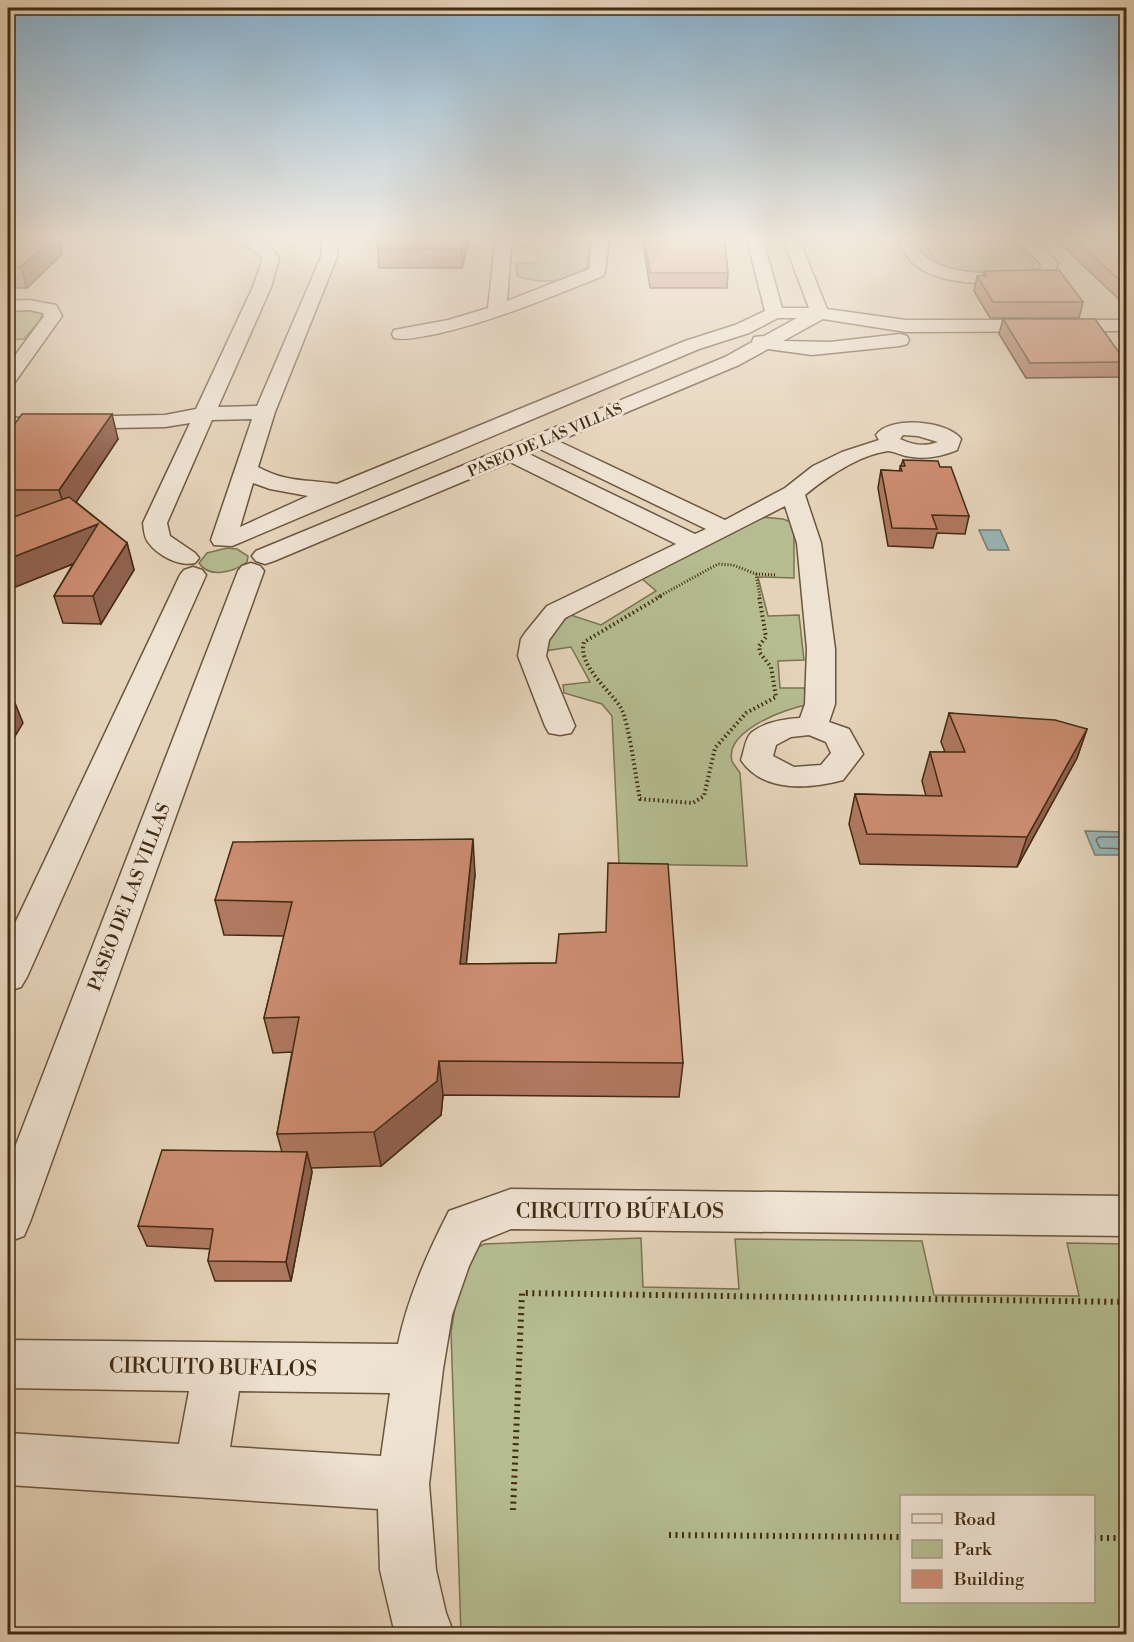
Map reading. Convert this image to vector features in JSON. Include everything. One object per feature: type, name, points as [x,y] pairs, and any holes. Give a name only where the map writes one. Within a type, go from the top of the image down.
[{"type":"street","points":[[8,378],[53,316],[52,313]]},
{"type":"street","points":[[222,570],[158,539],[155,523],[250,313]]},
{"type":"street","points":[[8,977],[222,570],[264,551],[252,542],[227,539],[266,412],[307,313]]},
{"type":"street","points":[[401,334],[434,330],[492,313]]},
{"type":"street","points":[[775,313],[820,313],[906,326],[1125,338]]},
{"type":"street","name":"PASEO DE LAS VILLAS","points":[[222,570],[199,546],[227,539],[692,345],[742,329],[775,313]]},
{"type":"street","name":"PASEO DE LAS VILLAS","points":[[222,570],[542,442],[732,361],[820,313]]},
{"type":"street","points":[[742,329],[748,335],[766,344],[813,349],[904,340],[1125,338]]},
{"type":"street","points":[[692,345],[732,361]]},
{"type":"street","points":[[8,409],[165,421],[205,414],[266,412]]},
{"type":"street","points":[[8,424],[86,415]]},
{"type":"street","points":[[542,442],[725,529]]},
{"type":"street","points":[[560,726],[532,656],[535,639],[556,612],[793,493],[821,471],[850,457],[892,443]]},
{"type":"street","points":[[512,454],[694,543]]},
{"type":"street","points":[[247,470],[263,480],[285,487],[342,490]]},
{"type":"street","points":[[613,503],[643,489]]},
{"type":"street","points":[[793,493],[809,543],[821,649],[820,704],[812,726]]},
{"type":"street","name":"PASEO DE LAS VILLAS","points":[[8,1222],[222,570]]},
{"type":"street","name":"CIRCUITO BÚFALOS","points":[[426,1635],[421,1629],[408,1569],[403,1484],[418,1369],[428,1315],[447,1262],[465,1226],[511,1209],[1126,1216]]},
{"type":"street","name":"CIRCUITO BUFALOS","points":[[8,1364],[418,1369]]},
{"type":"street","points":[[200,1472],[218,1367]]},
{"type":"street","points":[[8,1459],[403,1484]]},
{"type":"path","points":[[756,574],[766,637],[759,646],[760,653],[768,659],[774,676],[776,697],[746,713],[715,748],[704,796],[693,803],[640,800],[622,710],[592,672],[582,649],[584,642],[649,602],[718,564],[733,565],[756,574],[784,576]]},
{"type":"path","points":[[513,1510],[522,1293],[1126,1302]]},
{"type":"path","points":[[669,1535],[900,1537]]},
{"type":"path","points":[[1095,1538],[1126,1538]]},
{"type":"green space","points":[[8,313],[43,313],[38,323],[24,339],[8,340]]},
{"type":"green space","points":[[761,517],[783,519],[794,523],[794,578],[758,577],[768,616],[799,615],[804,660],[778,661],[780,688],[804,688],[808,705],[772,716],[759,723],[737,740],[732,750],[732,761],[740,773],[747,866],[619,864],[612,716],[602,704],[564,693],[563,685],[590,682],[571,647],[544,651],[547,639],[557,626],[571,615],[601,625],[656,591],[641,578]]},
{"type":"green space","points":[[227,548],[237,549],[248,556],[247,562],[235,569],[222,572],[209,571],[199,563],[207,553]]},
{"type":"green space","points":[[641,1238],[643,1287],[739,1289],[735,1239],[922,1241],[934,1295],[1079,1296],[1067,1243],[1126,1244],[1126,1634],[461,1634],[451,1332],[462,1266],[471,1251],[484,1244]]},
{"type":"water","points":[[979,530],[1000,530],[1009,550],[988,550]]},
{"type":"water","points":[[1085,831],[1126,832],[1126,855],[1095,855]]},
{"type":"building","points":[[1003,319],[1095,319],[1126,362],[1030,363]]},
{"type":"building","points":[[22,414],[112,414],[59,490],[8,490],[8,433]]},
{"type":"building","points":[[903,460],[938,461],[940,467],[951,467],[969,516],[932,515],[937,529],[892,528],[881,470],[902,471],[900,466],[905,466]]},
{"type":"building","points":[[69,497],[127,543],[93,596],[54,596],[98,524],[8,559],[8,519]]},
{"type":"building","points":[[949,713],[1055,720],[1087,729],[1027,837],[867,834],[855,794],[942,796],[930,752],[965,752]]},
{"type":"building","points":[[473,839],[460,964],[556,963],[559,934],[606,932],[608,863],[668,864],[683,1063],[439,1061],[437,1081],[374,1132],[277,1134],[299,1017],[264,1018],[292,902],[215,900],[233,842]]},
{"type":"building","points":[[162,1150],[307,1152],[286,1262],[208,1261],[213,1229],[138,1226]]}]
